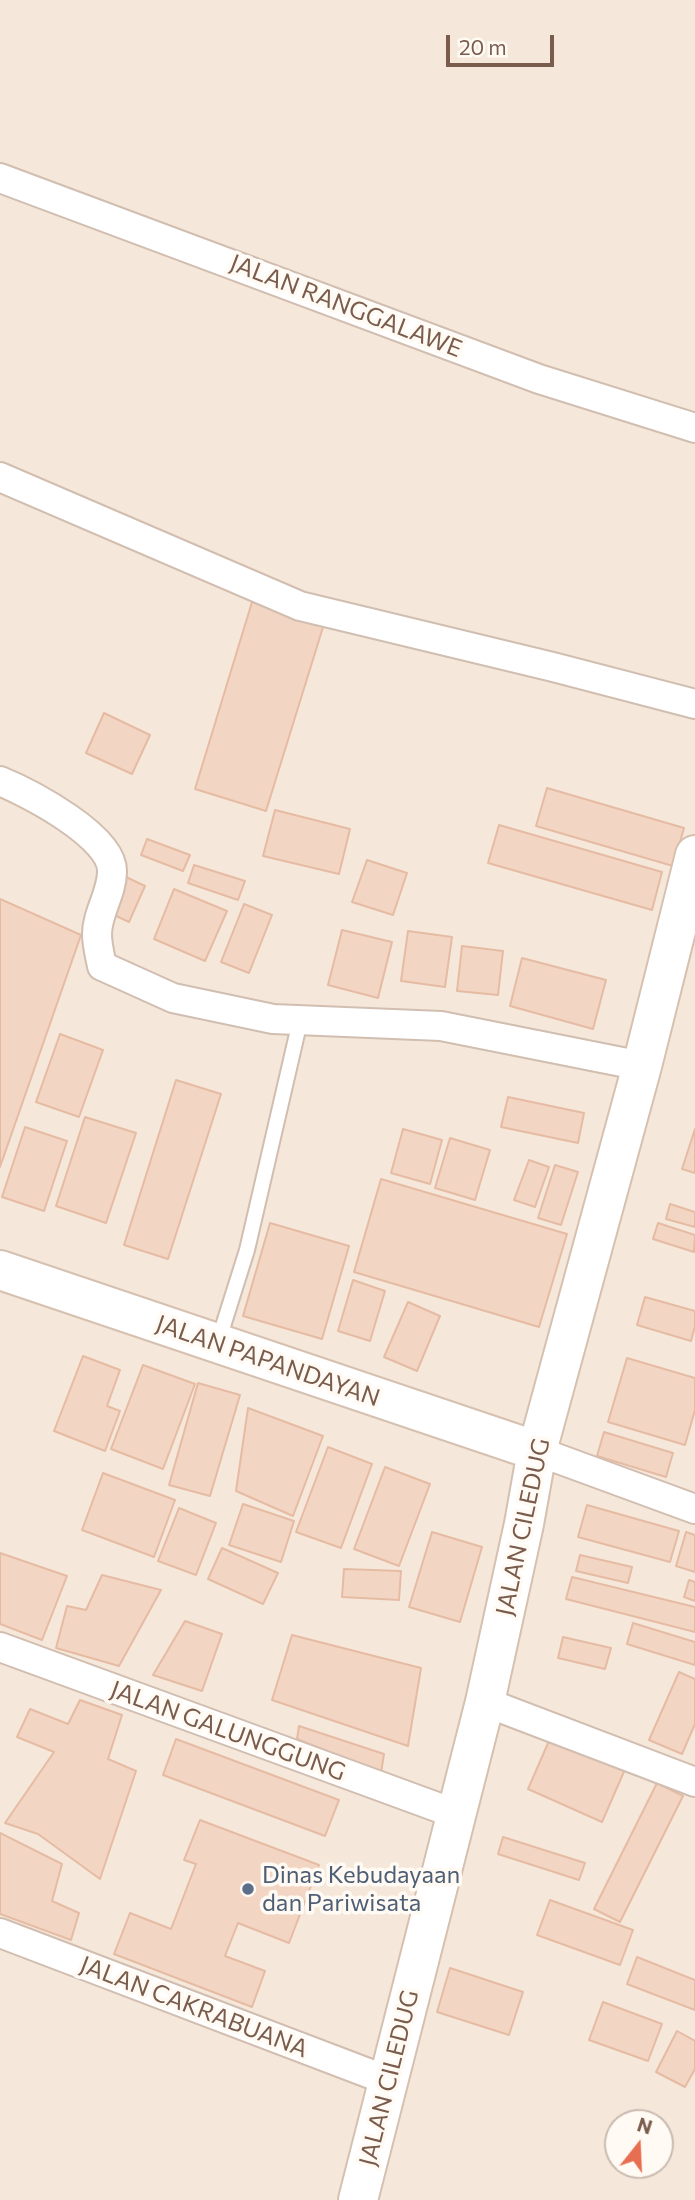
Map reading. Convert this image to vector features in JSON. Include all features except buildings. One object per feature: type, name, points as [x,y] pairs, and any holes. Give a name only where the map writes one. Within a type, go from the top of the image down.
[{"type":"main road","name":"JALAN CILEDUG","points":[[358,2200],[485,1702],[537,1451],[642,1066],[684,946],[695,855]]},
{"type":"main road","name":"JALAN PAPANDAYAN","points":[[0,1270],[537,1451]]},
{"type":"street","name":"JALAN RANGGALAWE","points":[[0,178],[539,379],[695,428]]},
{"type":"street","points":[[0,477],[300,606],[695,704]]},
{"type":"street","points":[[0,780],[58,812],[100,844],[112,863],[113,875],[96,932],[102,966],[173,998],[273,1019],[441,1026],[642,1066]]},
{"type":"street","points":[[537,1451],[695,1509]]},
{"type":"street","name":"JALAN GALUNGGUNG","points":[[0,1647],[456,1814]]},
{"type":"street","points":[[485,1702],[695,1782]]},
{"type":"street","name":"JALAN CAKRABUANA","points":[[0,1933],[389,2081]]},
{"type":"lane","points":[[217,1343],[247,1250],[300,1021]]},
{"type":"shaded area","points":[[0,0],[695,0],[695,2200],[0,2200]]},
{"type":"place","name":"Dinas Kebudayaan dan Pariwisata","points":[[248,1889]]}]
